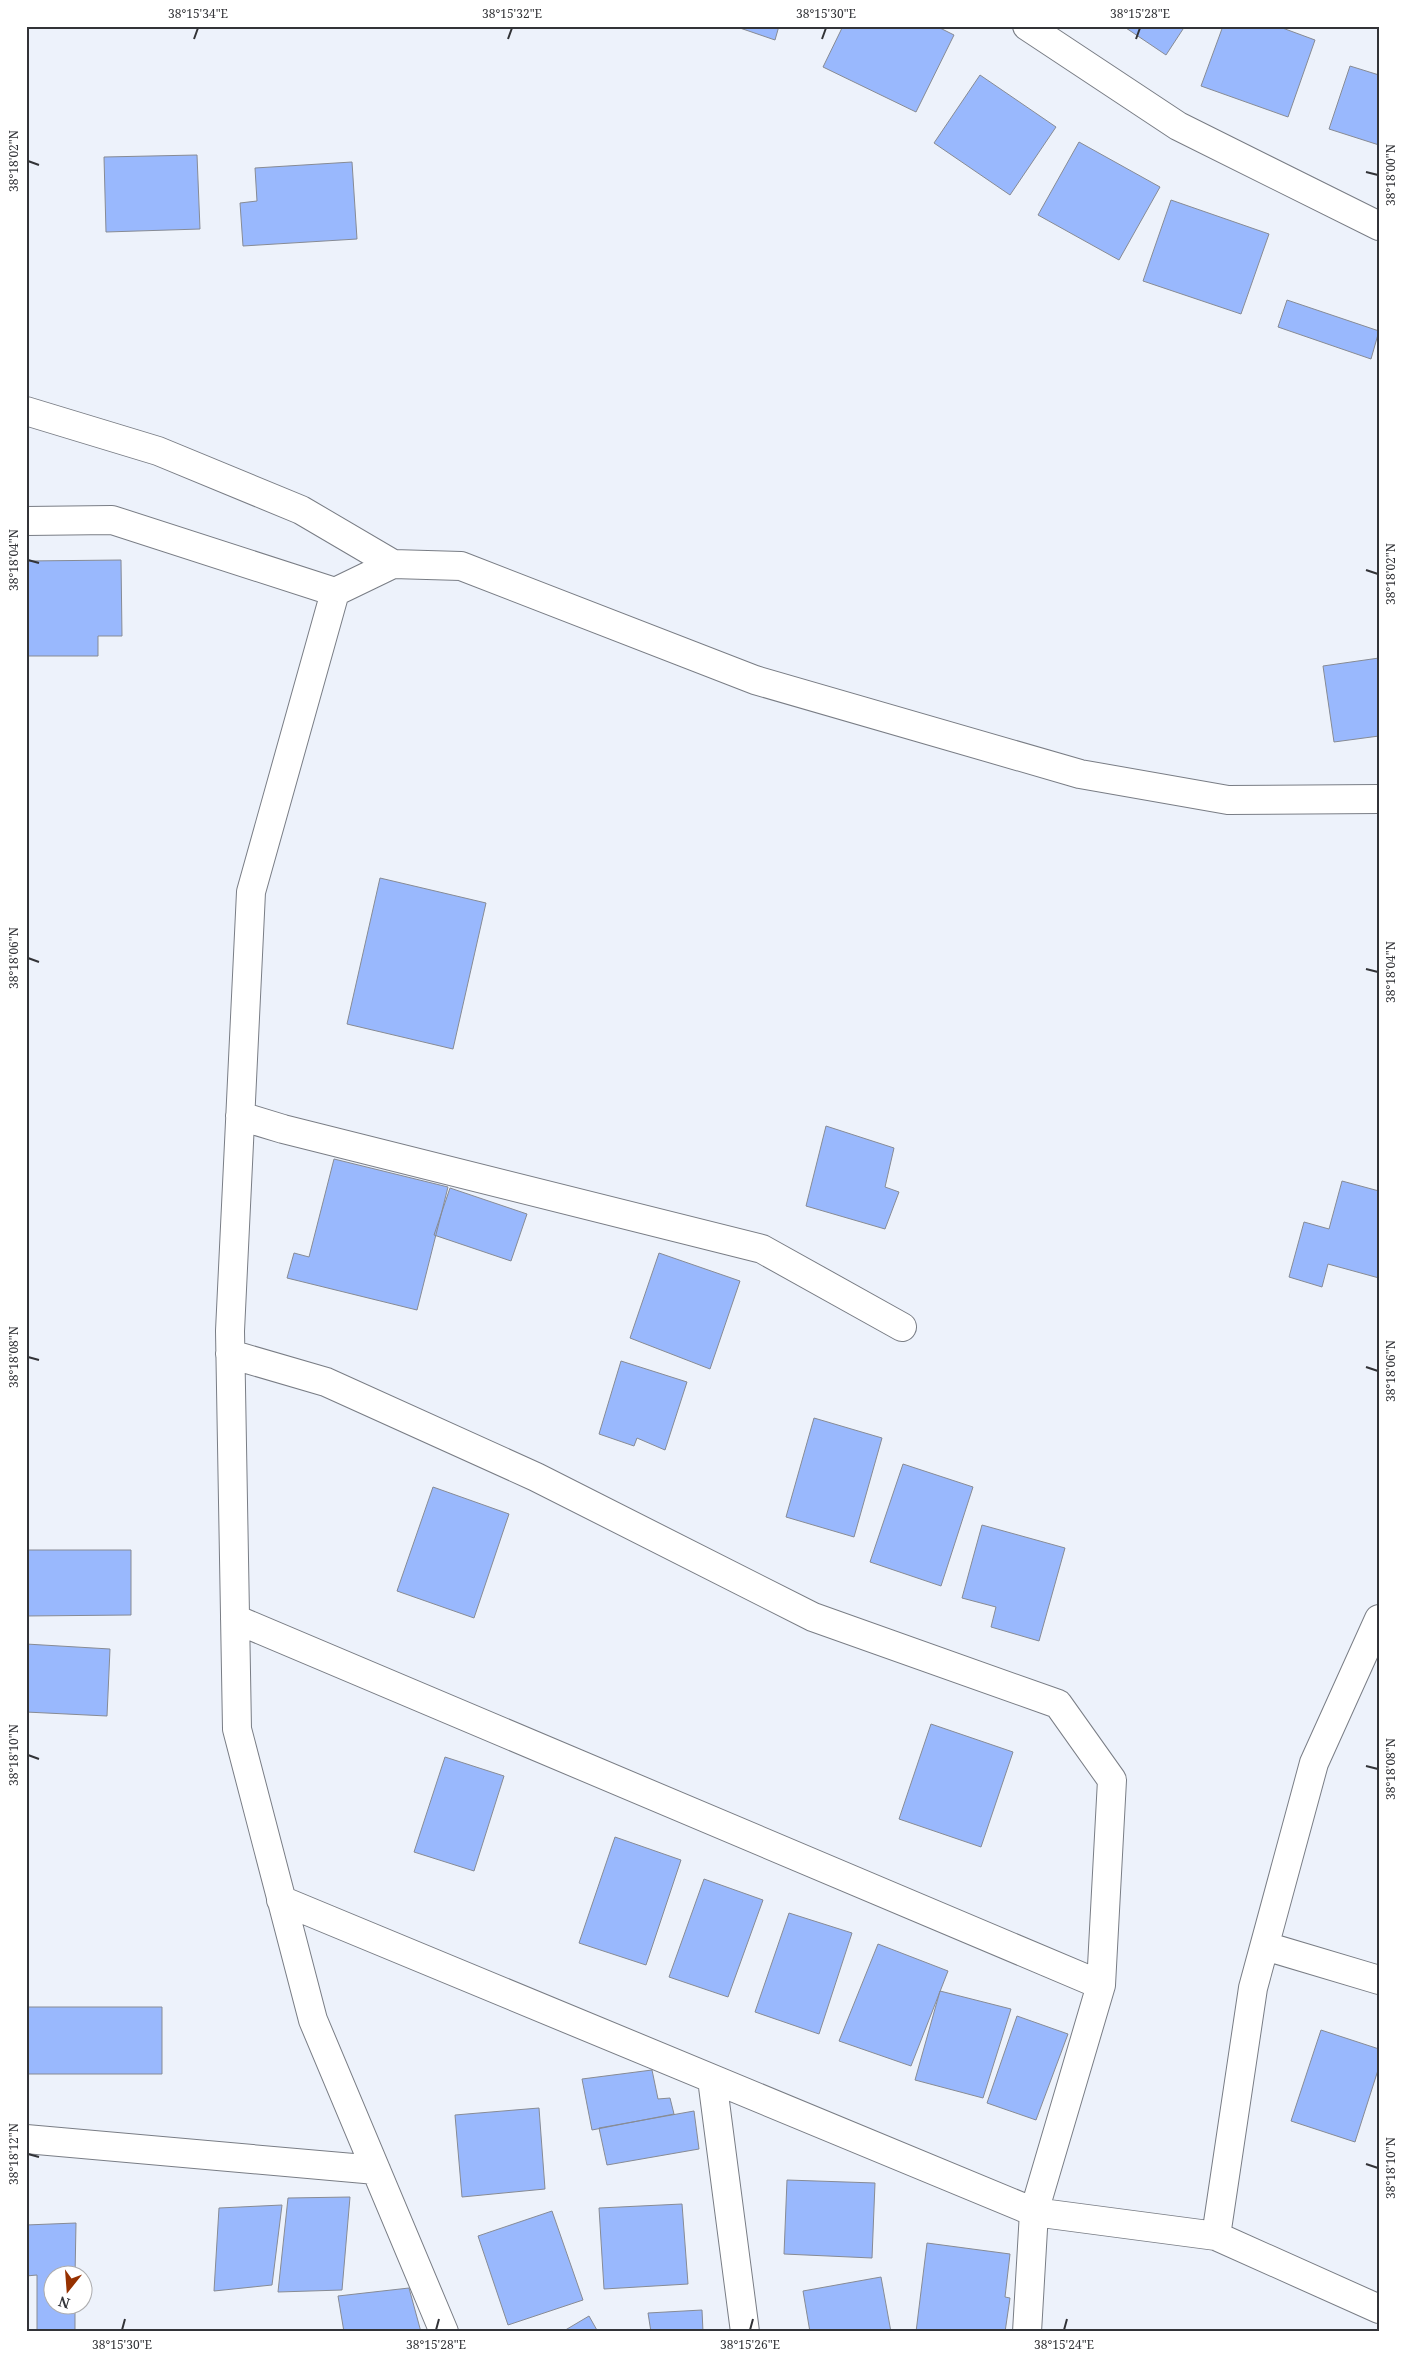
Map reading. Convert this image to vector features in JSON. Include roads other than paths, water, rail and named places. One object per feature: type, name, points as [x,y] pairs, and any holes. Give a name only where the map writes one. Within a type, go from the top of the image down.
[{"type":"street","points":[[1027,26],[1178,126],[1379,226]]},
{"type":"street","points":[[26,411],[158,451],[301,510],[393,564]]},
{"type":"street","points":[[26,521],[112,520],[334,592],[393,564],[461,566],[755,680],[1080,774],[1228,800],[1379,799]]},
{"type":"street","points":[[334,592],[250,892],[230,1354],[237,1729],[313,2020],[444,2332]]},
{"type":"street","points":[[240,1116],[283,1129],[762,1249],[902,1327]]},
{"type":"street","points":[[230,1354],[326,1382],[344,1390],[536,1477],[813,1617],[1058,1704],[1112,1780],[1101,1985],[1034,2212],[1027,2332]]},
{"type":"street","points":[[235,1618],[1101,1985]]},
{"type":"street","points":[[1216,2236],[1253,1988],[1314,1763],[1379,1619]]},
{"type":"street","points":[[281,1900],[1034,2212],[1216,2236],[1379,2309]]},
{"type":"street","points":[[1265,1946],[1379,1980]]},
{"type":"street","points":[[712,2079],[745,2332]]},
{"type":"street","points":[[26,2139],[376,2170]]}]
